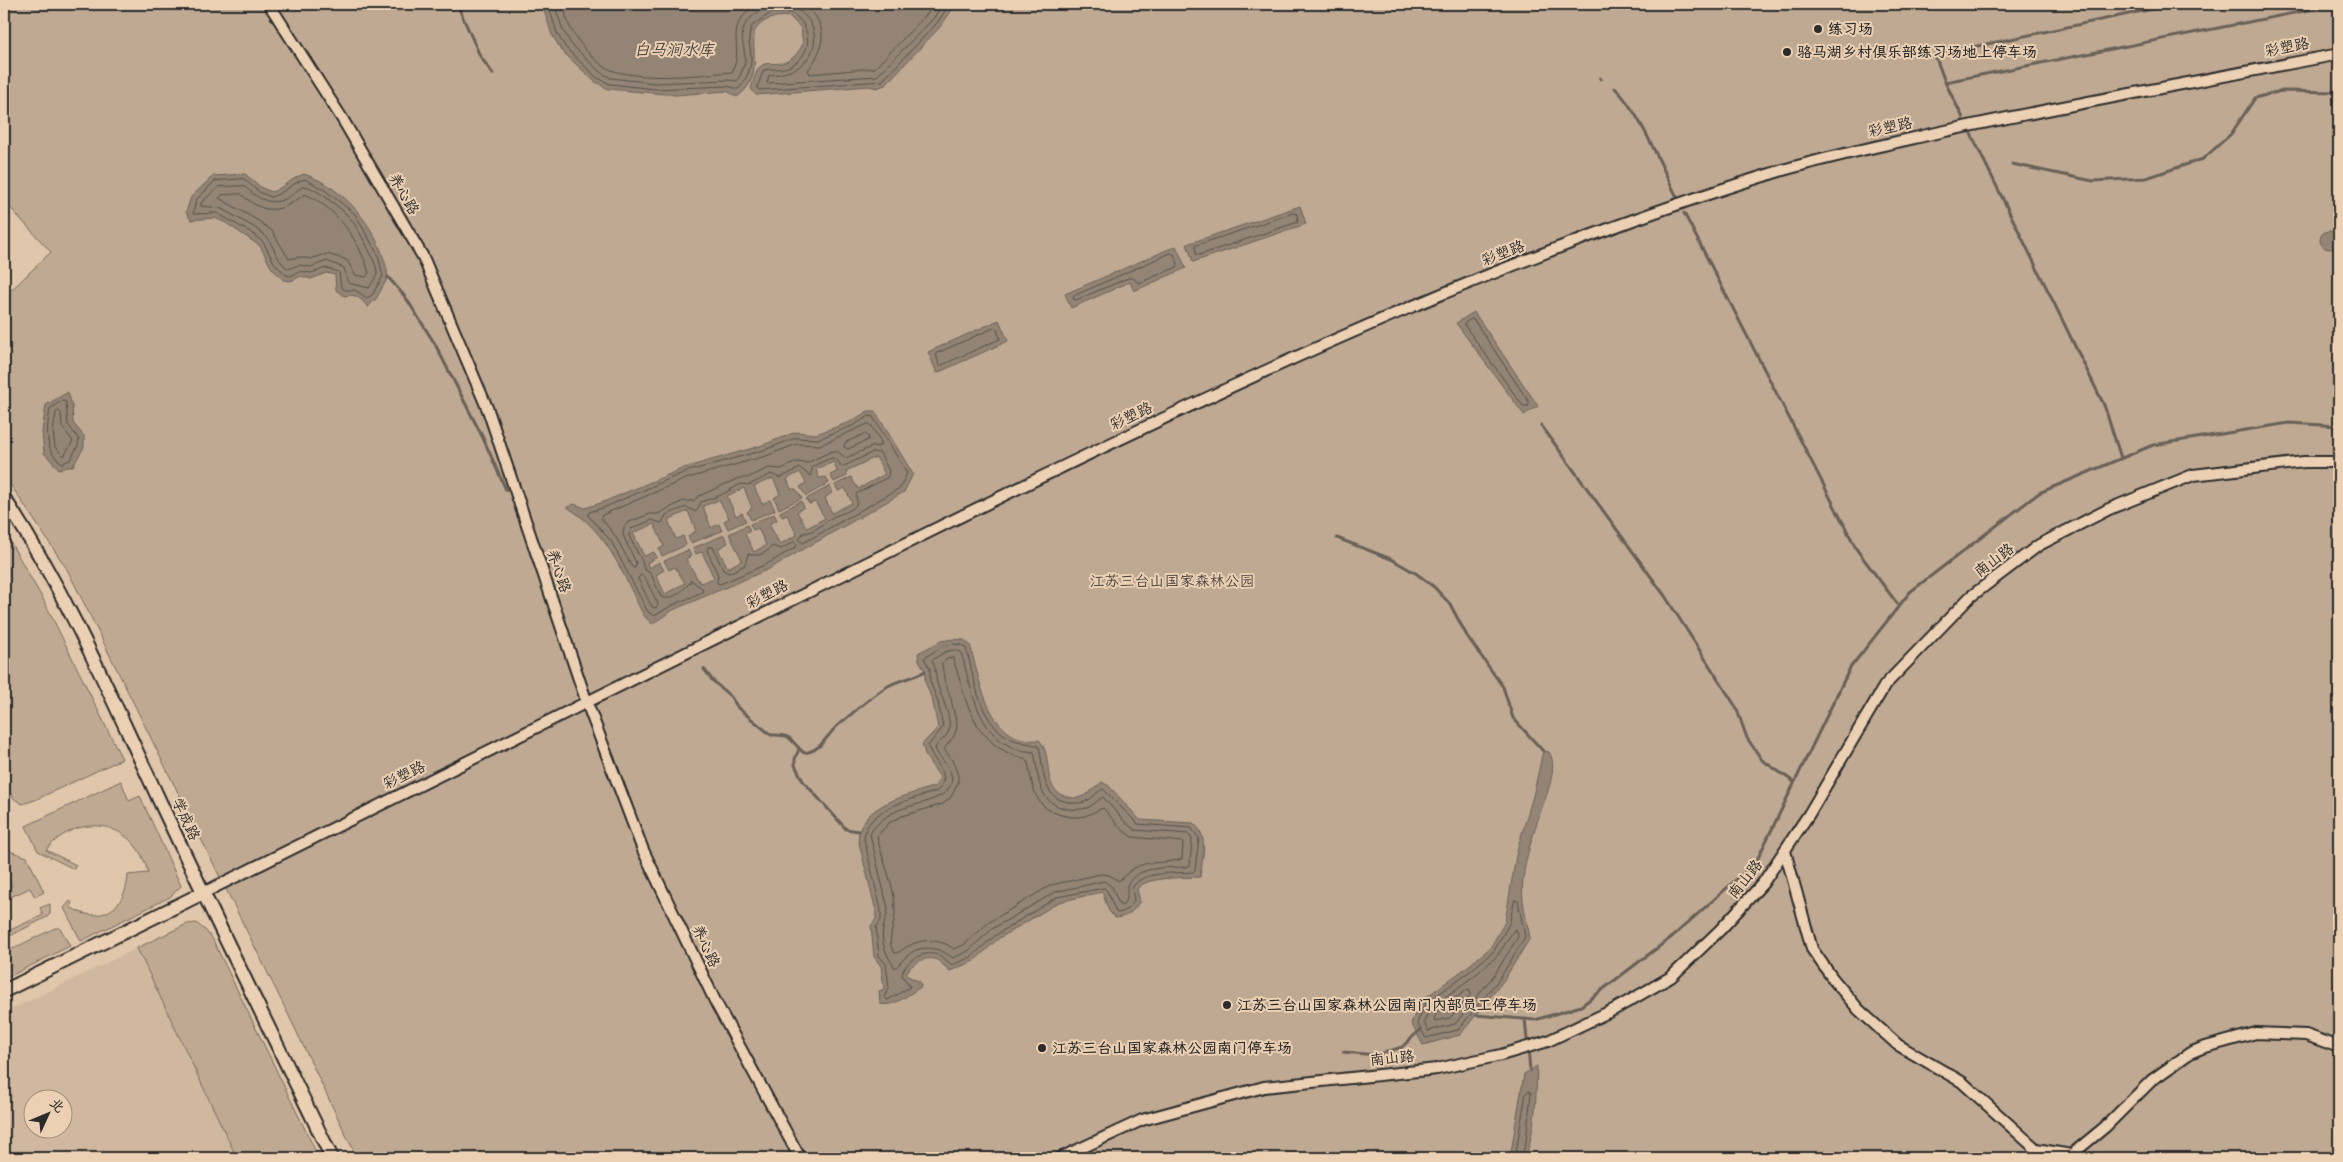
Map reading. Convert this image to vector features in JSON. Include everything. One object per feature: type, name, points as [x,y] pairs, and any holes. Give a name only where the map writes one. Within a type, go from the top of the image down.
[{"type":"street","name":"养心路","points":[[269,4],[343,120],[423,257],[488,410],[587,703],[643,850],[716,1003],[800,1158]]},
{"type":"street","name":"彩塑路","points":[[4,991],[1066,464],[1286,361],[1439,294],[1604,232],[1784,170],[1849,152],[2018,115],[2339,54]]},
{"type":"street","name":"南山路","points":[[1060,1158],[1142,1120],[1264,1087],[1437,1069],[1521,1050],[1548,1040],[1615,1009],[1671,977],[1721,930],[1764,883],[1809,814],[1885,685],[1970,597],[2039,545],[2109,509],[2193,475],[2304,462],[2339,462]]},
{"type":"street","name":"学成路","points":[[4,498],[64,597],[203,892],[332,1158]]},
{"type":"street","points":[[1785,851],[1812,949],[1833,979],[1859,1010],[1898,1045],[1962,1082],[2036,1149],[2072,1155],[2105,1127],[2152,1080],[2190,1053],[2202,1048],[2256,1034],[2306,1035],[2339,1047]]},
{"type":"shaded area","points":[[137,948],[237,1158],[4,1158],[4,1013]]},
{"type":"green space","name":"江苏三台山国家森林公园","points":[[4,4],[2339,4],[2339,1158],[357,1158],[290,1018],[67,569],[4,475],[4,297],[51,252],[4,201]]},
{"type":"green space","points":[[4,531],[44,601],[122,759],[35,800],[22,804],[13,798],[4,778]]},
{"type":"green space","points":[[121,781],[129,801],[140,796],[181,886],[170,897],[81,941],[64,908],[70,901],[72,903],[70,907],[91,915],[110,911],[122,897],[128,875],[148,873],[142,855],[132,842],[119,832],[105,827],[90,826],[75,829],[60,837],[46,850],[76,865],[74,869],[38,851],[26,826]]},
{"type":"green space","points":[[4,849],[27,857],[44,892],[35,897],[30,888],[4,900],[4,890],[12,886],[4,868]]},
{"type":"green space","points":[[50,904],[50,914],[47,917],[4,939],[4,933],[43,915],[40,908]]},
{"type":"green space","points":[[196,923],[212,938],[319,1158],[237,1158],[137,948],[187,924]]},
{"type":"green space","points":[[55,928],[60,928],[70,946],[4,979],[4,953]]},
{"type":"water","name":"白马涧水库","points":[[542,4],[956,4],[941,26],[885,85],[877,88],[869,86],[756,95],[751,89],[758,69],[763,64],[784,62],[791,59],[803,44],[801,28],[790,17],[780,17],[765,21],[754,32],[753,75],[745,90],[737,97],[727,91],[676,95],[608,89],[594,81],[562,51],[552,35]]},
{"type":"water","points":[[245,174],[262,188],[272,192],[304,174],[320,181],[348,201],[360,214],[378,244],[388,277],[376,299],[368,307],[358,297],[352,295],[344,296],[336,290],[335,275],[326,273],[311,279],[301,276],[291,281],[283,280],[271,267],[260,246],[226,223],[215,218],[191,220],[186,212],[191,197],[213,176]]},
{"type":"water","points":[[1300,206],[1306,224],[1193,262],[1187,244]]},
{"type":"water","points":[[2325,231],[2333,231],[2338,236],[2336,247],[2325,249],[2320,244],[2320,236]]},
{"type":"water","points":[[1176,246],[1186,268],[1134,291],[1130,282],[1071,308],[1065,294]]},
{"type":"water","points":[[1474,312],[1538,406],[1524,415],[1456,323]]},
{"type":"water","points":[[999,320],[1008,341],[937,373],[928,352]]},
{"type":"water","points":[[68,392],[72,406],[73,423],[84,436],[84,447],[73,466],[59,469],[44,453],[42,432],[46,405]]},
{"type":"water","points":[[868,411],[875,411],[913,474],[904,492],[769,569],[673,610],[652,624],[644,616],[621,569],[604,542],[594,529],[567,507],[574,504],[585,508],[684,468],[763,445],[796,432],[816,434],[850,422]],"holes":[[[876,457],[885,474],[858,489],[851,477],[835,485],[838,491],[845,488],[852,503],[832,513],[825,498],[833,492],[830,486],[806,499],[809,504],[815,502],[825,518],[807,528],[797,512],[804,507],[801,501],[780,512],[782,517],[787,515],[797,535],[780,544],[769,524],[777,520],[774,514],[750,524],[753,530],[758,528],[766,545],[754,552],[745,534],[750,531],[747,525],[729,534],[742,560],[728,568],[718,549],[728,543],[724,535],[693,548],[696,554],[702,552],[714,578],[700,583],[686,559],[691,556],[688,550],[664,561],[669,570],[675,567],[685,583],[665,594],[656,575],[664,570],[659,562],[649,568],[647,563],[657,557],[654,552],[644,556],[633,533],[654,524],[664,546],[659,549],[662,556],[686,545],[683,536],[676,539],[668,520],[688,511],[696,531],[688,536],[691,543],[722,531],[719,524],[711,528],[703,506],[719,500],[729,518],[724,521],[728,529],[746,521],[742,513],[736,516],[727,496],[744,488],[752,508],[747,512],[751,520],[775,510],[770,500],[762,504],[754,486],[773,478],[780,494],[774,498],[779,509],[802,498],[796,489],[791,489],[787,479],[800,472],[806,483],[800,487],[806,496],[829,483],[826,477],[819,478],[816,469],[834,462],[837,472],[830,475],[834,482],[847,476],[846,471]]]},
{"type":"water","points":[[964,640],[970,645],[983,692],[998,722],[1009,732],[1022,739],[1039,740],[1044,747],[1053,788],[1068,797],[1078,798],[1102,782],[1109,786],[1140,820],[1193,823],[1202,834],[1204,847],[1200,877],[1166,878],[1148,882],[1137,889],[1140,901],[1132,911],[1115,918],[1109,911],[1102,892],[1059,902],[998,939],[974,961],[950,971],[933,959],[923,960],[914,964],[906,975],[920,982],[921,987],[896,1002],[880,1004],[879,991],[884,989],[881,966],[874,957],[871,926],[876,919],[876,911],[858,839],[861,827],[867,817],[877,809],[900,798],[935,786],[940,777],[926,757],[922,744],[938,728],[933,703],[925,681],[925,671],[919,660],[918,653],[941,641]]},
{"type":"water","points":[[1543,751],[1549,752],[1551,757],[1552,775],[1529,848],[1522,888],[1530,938],[1504,980],[1460,1035],[1423,1045],[1411,1023],[1421,1001],[1490,948],[1505,922],[1517,850],[1533,796]]},
{"type":"water","points":[[1537,1066],[1535,1113],[1529,1147],[1525,1158],[1510,1158],[1524,1074]]},
{"type":"waterway","points":[[457,4],[480,56],[493,74]]},
{"type":"waterway","points":[[2176,4],[1935,55],[1945,82],[2339,4]]},
{"type":"waterway","points":[[1945,82],[1963,118]]},
{"type":"waterway","points":[[1615,88],[1625,99],[1642,125],[1677,197]]},
{"type":"waterway","points":[[2012,164],[2093,181],[2146,178],[2203,159],[2231,134],[2255,98],[2281,91],[2339,92]]},
{"type":"waterway","points":[[1971,134],[2104,405],[2121,458]]},
{"type":"waterway","points":[[1684,213],[1857,550],[1899,606]]},
{"type":"waterway","points":[[388,277],[406,298],[435,344],[483,438],[506,490]]},
{"type":"waterway","points":[[1476,1015],[1535,1020],[1581,1006],[1673,936],[1756,862],[1850,668],[1910,592],[2039,493],[2153,445],[2289,423],[2339,426]]},
{"type":"waterway","points":[[1541,425],[1665,596],[1736,707],[1747,738],[1762,760],[1794,782]]},
{"type":"waterway","points":[[1337,538],[1391,559],[1417,574],[1434,587],[1450,604],[1467,636],[1503,687],[1513,718],[1543,751]]},
{"type":"waterway","points":[[704,669],[713,681],[731,697],[738,708],[771,735],[787,737],[804,753],[810,752],[819,746],[838,725],[884,688],[925,671]]},
{"type":"waterway","points":[[799,749],[795,765],[803,781],[846,829],[859,831]]},
{"type":"waterway","points":[[1525,1019],[1530,1070]]},
{"type":"waterway","points":[[1343,1052],[1377,1055],[1402,1047],[1420,1030]]},
{"type":"place","name":"练习场","points":[[1818,29]]},
{"type":"place","name":"骆马湖乡村俱乐部练习场地上停车场","points":[[1787,52]]},
{"type":"place","name":"江苏三台山国家森林公园南门内部员工停车场","points":[[1227,1005]]},
{"type":"place","name":"江苏三台山国家森林公园南门停车场","points":[[1042,1048]]}]
